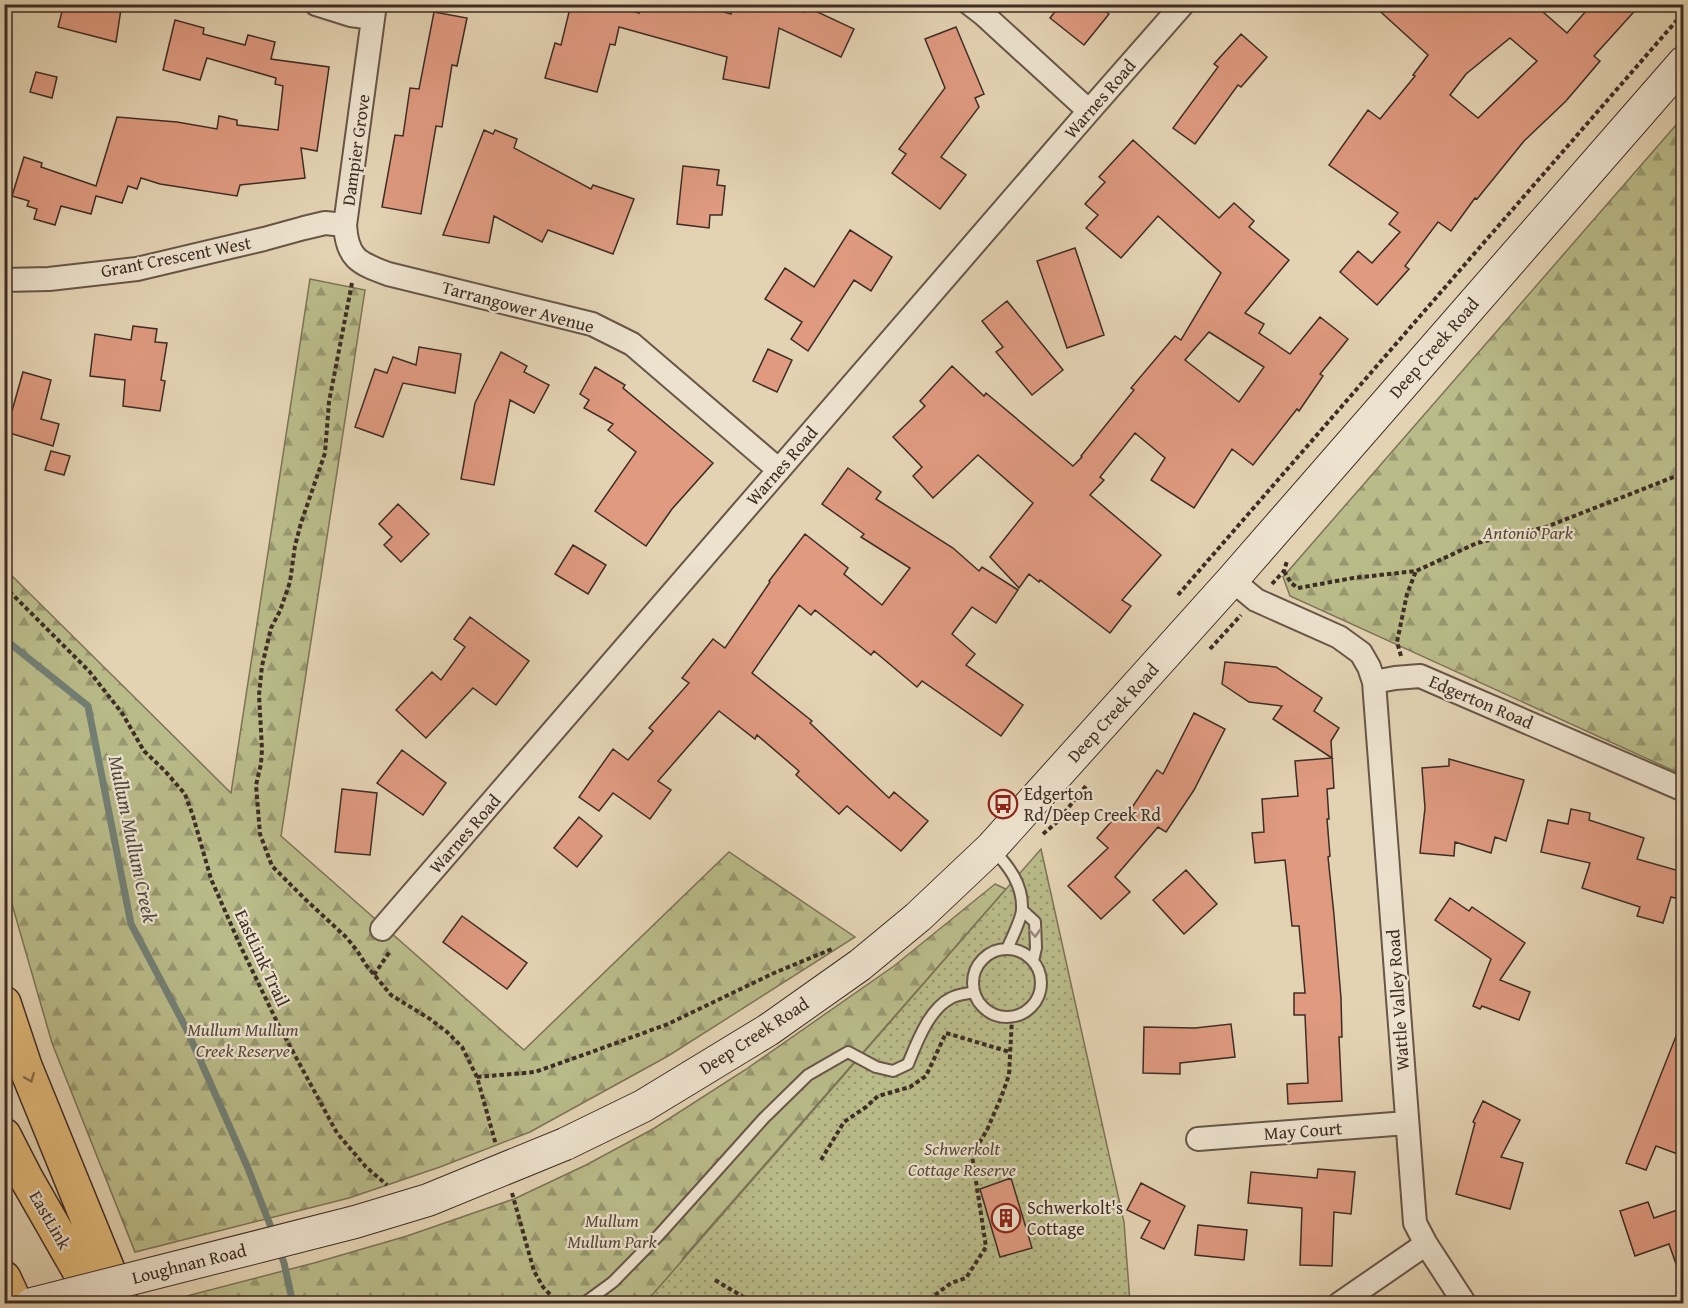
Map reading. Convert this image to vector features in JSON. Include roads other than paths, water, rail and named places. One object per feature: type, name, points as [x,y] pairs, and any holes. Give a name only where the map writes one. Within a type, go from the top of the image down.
[{"type":"highway","points":[[4,1003],[25,1066],[122,1304]]},
{"type":"highway","name":"EastLink","points":[[4,1135],[98,1304]]},
{"type":"highway","points":[[4,1278],[16,1304]]},
{"type":"main road","name":"Deep Creek Road","points":[[276,1242],[356,1222],[428,1200],[565,1144],[643,1106],[768,1030],[860,965],[918,917],[991,848],[1232,580],[1683,62]]},
{"type":"main road","name":"Loughnan Road","points":[[32,1304],[276,1242]]},
{"type":"street","points":[[316,4],[351,15],[374,11]]},
{"type":"street","points":[[970,4],[1089,111]]},
{"type":"street","name":"Warnes Road","points":[[382,929],[1183,4]]},
{"type":"street","name":"Dampier Grove","points":[[374,11],[345,225],[346,243],[356,258],[388,274]]},
{"type":"street","name":"Grant Crescent West","points":[[4,280],[49,279],[137,269],[264,240],[325,223],[345,225]]},
{"type":"street","name":"Tarrangower Avenue","points":[[388,274],[592,324],[632,344],[779,470]]},
{"type":"street","points":[[1232,580],[1256,600],[1339,637],[1360,653],[1369,667],[1385,680]]},
{"type":"street","name":"Edgerton Road","points":[[1385,680],[1420,676],[1683,790]]},
{"type":"street","name":"Wattle Valley Road","points":[[1385,680],[1407,1123],[1415,1223],[1465,1304]]},
{"type":"street","name":"May Court","points":[[1198,1139],[1407,1123]]},
{"type":"street","points":[[1339,1304],[1426,1244]]},
{"type":"lane","points":[[991,848],[1008,865],[1018,883],[1022,910],[1007,949]]},
{"type":"lane","points":[[1022,910],[1035,922],[1034,961],[1041,977],[1039,996],[1033,1007],[1012,1018],[1001,1017],[986,1010],[978,1002],[974,992],[974,975],[980,963],[994,951],[1007,949],[1019,951],[1034,961]]},
{"type":"lane","points":[[583,1304],[613,1282],[659,1235],[764,1118],[808,1075],[848,1052],[876,1067],[893,1071],[908,1064],[923,1029],[942,1003],[953,997],[974,992]]},
{"type":"waterway","name":"Mullum Mullum Creek","points":[[4,643],[12,645],[88,706],[131,924],[186,1028],[247,1166],[274,1235]]},
{"type":"waterway","name":"Mullum Mullum Creek","points":[[280,1251],[293,1304]]},
{"type":"place","name":"Edgerton Rd/Deep Creek Rd","points":[[1003,804]]},
{"type":"place","name":"Schwerkolt's Cottage","points":[[1006,1218]]},
{"type":"park label","name":"Antonio Park","points":[[1528,533]]},
{"type":"park label","name":"Mullum Mullum Creek Reserve","points":[[243,1040]]},
{"type":"park label","name":"Schwerkolt Cottage Reserve","points":[[962,1159]]},
{"type":"park label","name":"Mullum Mullum Park","points":[[612,1231]]}]
